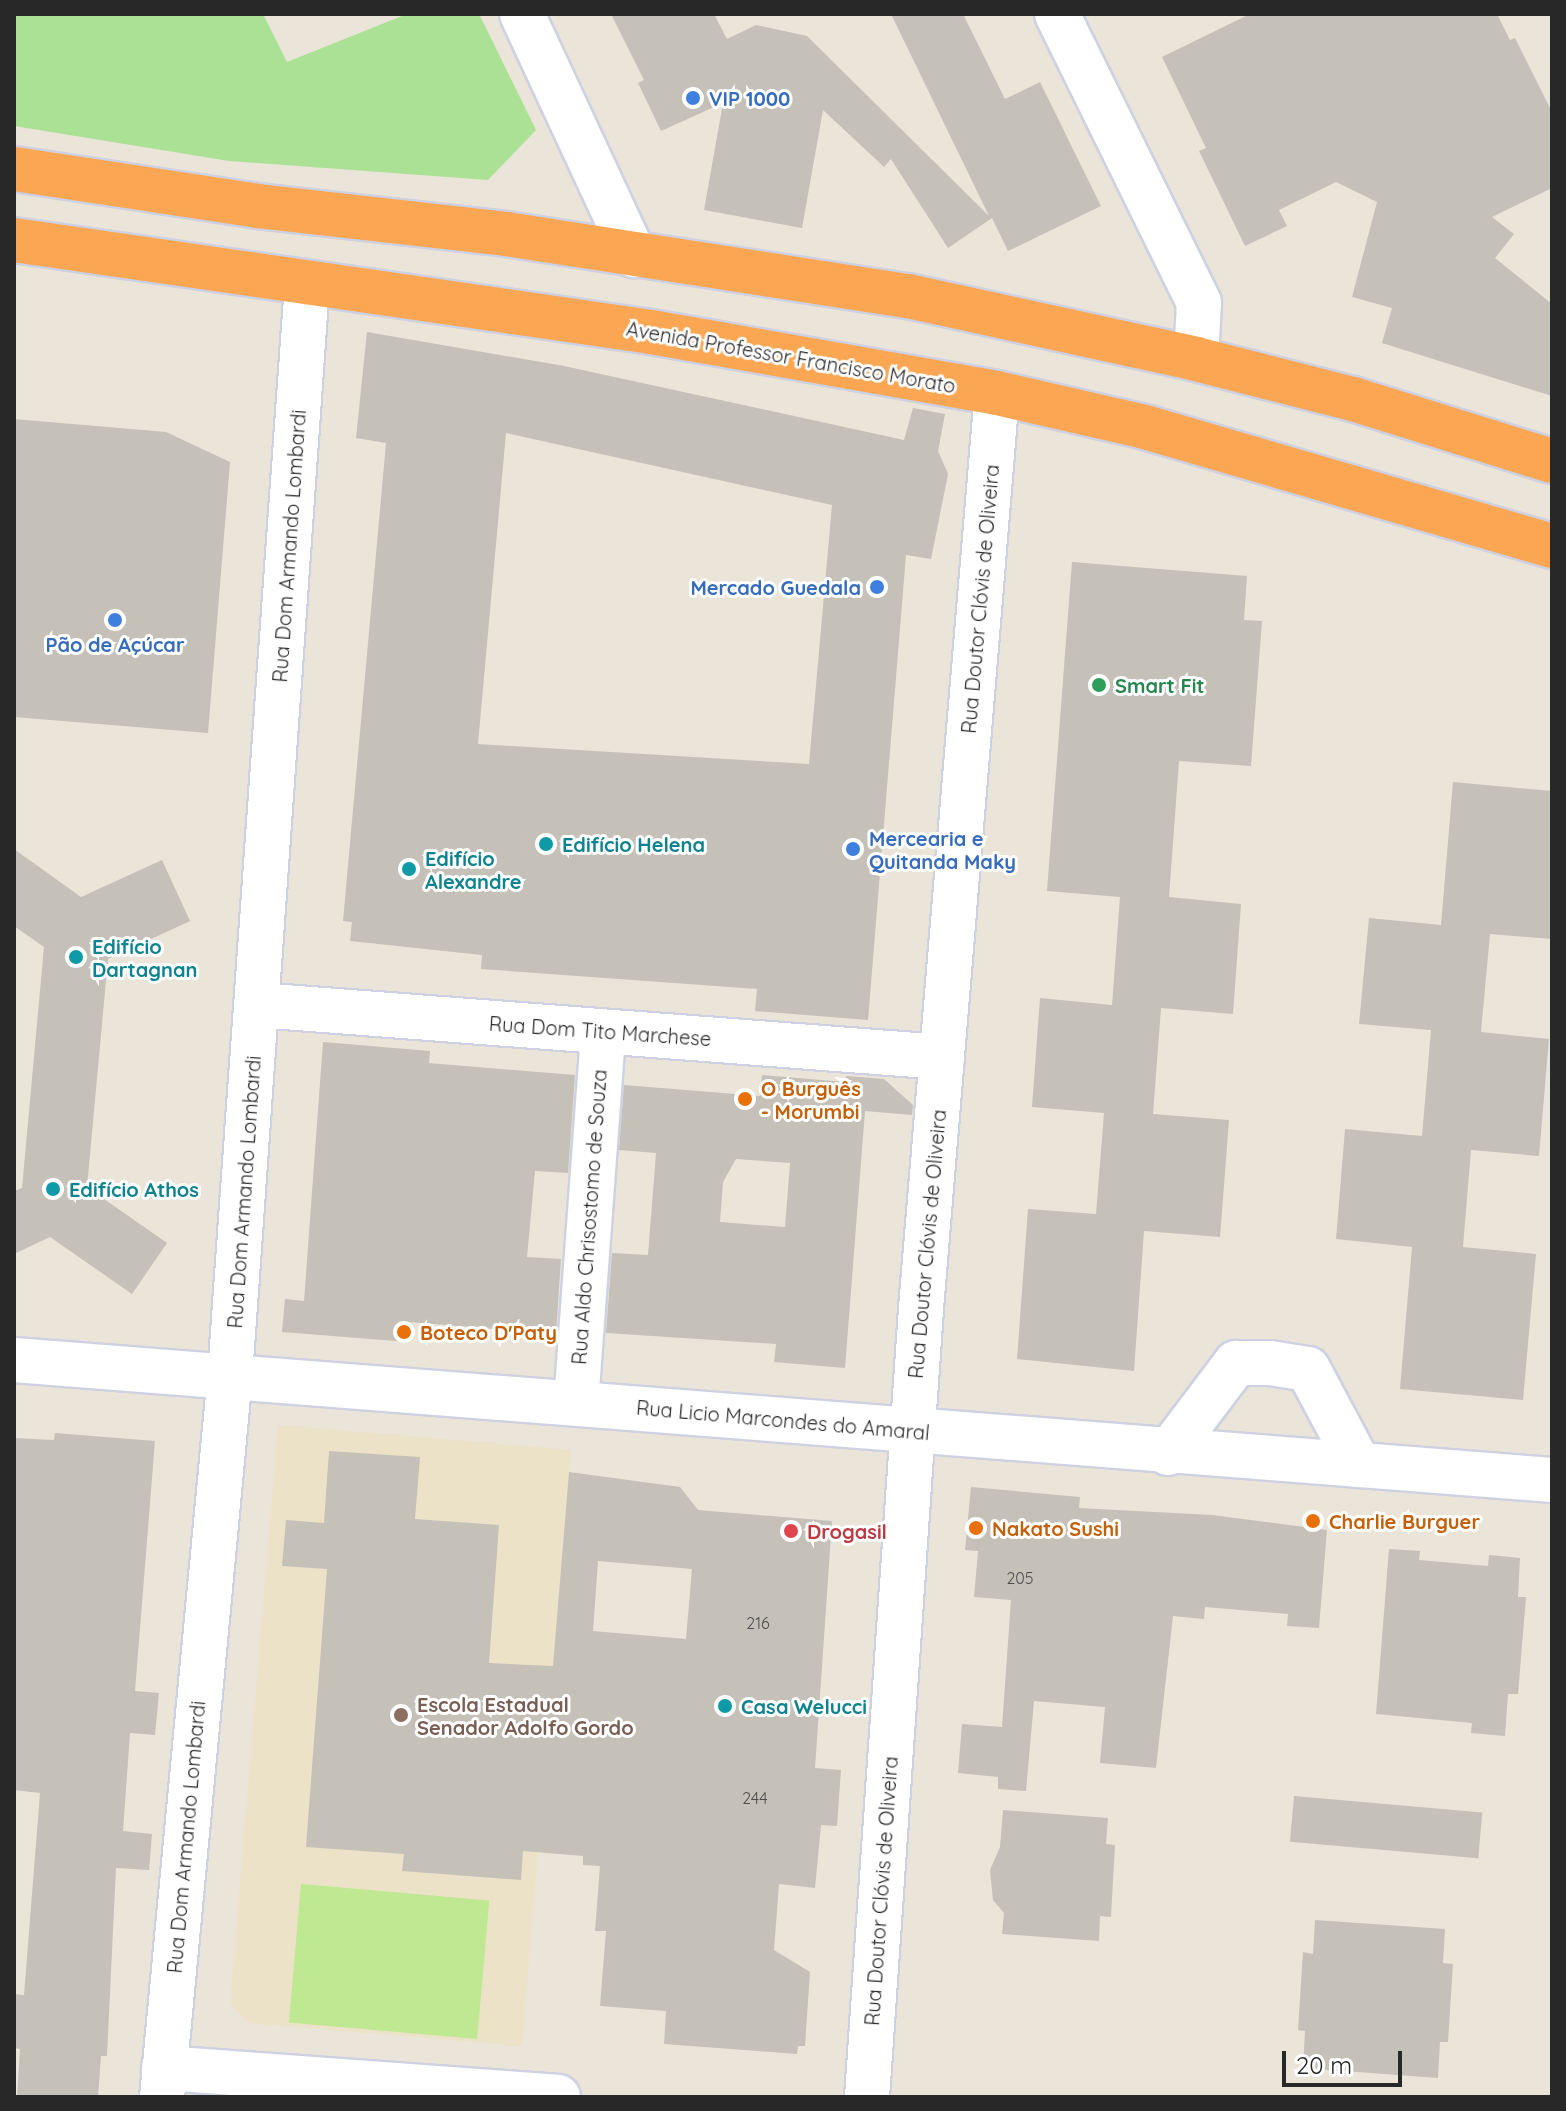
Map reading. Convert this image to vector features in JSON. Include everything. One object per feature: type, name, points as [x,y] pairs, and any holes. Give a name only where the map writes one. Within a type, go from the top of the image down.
[{"type":"highway","points":[[14,169],[908,296],[1196,359],[1353,399],[1552,461]]},
{"type":"highway","name":"Avenida Professor Francisco Morato","points":[[14,240],[307,285],[651,332],[997,393],[1145,427],[1552,546]]},
{"type":"street","points":[[522,14],[634,255]]},
{"type":"street","points":[[1057,14],[1199,303],[1196,359]]},
{"type":"street","name":"Rua Dom Armando Lombardi","points":[[163,2083],[230,1375],[307,285]]},
{"type":"street","name":"Rua Doutor Clóvis de Oliveira","points":[[867,2097],[912,1431],[997,393]]},
{"type":"street","name":"Rua Dom Tito Marchese","points":[[258,1005],[942,1057]]},
{"type":"street","name":"Rua Aldo Chrisostomo de Souza","points":[[576,1403],[603,1032]]},
{"type":"street","name":"Rua Licio Marcondes do Amaral","points":[[14,1360],[1168,1453],[1552,1480]]},
{"type":"street","points":[[1168,1453],[1236,1363],[1270,1363],[1308,1369],[1359,1465]]},
{"type":"street","points":[[163,2083],[558,2097]]},
{"type":"shaded area","name":"Escola Estadual Senador Adolfo Gordo","points":[[278,1425],[571,1450],[522,2046],[249,2023],[230,2005]]},
{"type":"green space","points":[[14,14],[263,14],[287,62],[407,14],[479,14],[536,130],[488,180],[229,161],[14,126]]},
{"type":"green space","points":[[301,1884],[489,1900],[477,2039],[289,2022]]},
{"type":"building","points":[[611,14],[714,14],[727,39],[756,25],[807,36],[989,216],[891,14],[963,14],[1005,99],[1040,82],[1101,206],[1008,251],[992,218],[948,248],[891,159],[884,167],[823,110],[802,228],[704,210],[723,103],[661,131],[638,83],[644,80]]},
{"type":"building","points":[[1250,14],[1497,14],[1510,40],[1515,38],[1552,112],[1552,188],[1492,217],[1514,234],[1495,258],[1552,304],[1552,396],[1382,343],[1392,308],[1352,297],[1377,202],[1336,182],[1279,210],[1287,226],[1245,246],[1199,151],[1206,148],[1162,57]]},
{"type":"building","points":[[367,332],[564,366],[904,440],[913,408],[945,414],[938,451],[948,474],[931,559],[906,555],[868,1020],[755,1011],[757,989],[481,969],[482,955],[350,941],[352,922],[343,921],[386,443],[356,438]],"holes":[[[506,433],[832,505],[809,764],[478,744]]]},
{"type":"building","name":"Pão de Açúcar","points":[[14,419],[166,432],[230,462],[208,733],[14,717]]},
{"type":"building","points":[[1072,562],[1247,576],[1244,620],[1262,621],[1251,766],[1179,761],[1169,897],[1241,904],[1233,1014],[1161,1008],[1153,1114],[1229,1120],[1220,1237],[1144,1231],[1134,1371],[1017,1359],[1028,1209],[1096,1214],[1104,1113],[1032,1107],[1040,998],[1112,1005],[1120,897],[1047,891]]},
{"type":"building","points":[[1453,782],[1552,791],[1552,939],[1490,934],[1481,1032],[1549,1039],[1539,1156],[1471,1150],[1463,1247],[1536,1254],[1523,1400],[1400,1389],[1412,1247],[1336,1239],[1345,1129],[1422,1136],[1431,1030],[1359,1024],[1369,918],[1441,925]]},
{"type":"building","points":[[14,849],[81,897],[162,860],[190,921],[108,959],[87,1187],[167,1243],[132,1294],[50,1237],[14,1254],[14,1191],[22,1188],[44,947],[14,926]]},
{"type":"building","points":[[323,1042],[430,1051],[429,1063],[575,1075],[568,1173],[535,1171],[527,1257],[561,1259],[556,1334],[409,1322],[408,1342],[282,1332],[285,1299],[304,1301]]},
{"type":"building","points":[[762,1075],[845,1082],[846,1076],[884,1079],[913,1105],[912,1115],[865,1111],[845,1368],[774,1362],[776,1344],[606,1333],[612,1253],[648,1255],[656,1153],[619,1150],[624,1085],[760,1096]],"holes":[[[736,1159],[790,1163],[785,1227],[720,1222],[723,1182]]]},
{"type":"building","points":[[55,1433],[155,1441],[135,1691],[159,1693],[155,1735],[130,1733],[123,1831],[152,1834],[149,1870],[116,1868],[107,2056],[101,2056],[98,2097],[17,2097],[20,2049],[14,2048],[14,1994],[24,1995],[40,1793],[14,1790],[14,1438],[54,1440]]},
{"type":"building","points":[[329,1451],[420,1457],[415,1519],[499,1525],[489,1663],[553,1666],[569,1472],[680,1487],[698,1510],[832,1521],[815,1768],[841,1770],[837,1826],[821,1825],[815,1888],[779,1884],[774,1950],[810,1972],[805,2046],[798,2046],[797,2054],[664,2044],[666,2011],[600,2006],[606,1931],[595,1931],[600,1866],[583,1865],[583,1856],[523,1851],[521,1880],[402,1871],[404,1854],[306,1847],[327,1569],[282,1566],[286,1520],[324,1523]],"holes":[[[598,1561],[692,1569],[686,1639],[593,1631]]]},
{"type":"building","points":[[971,1487],[1080,1497],[1079,1508],[1212,1515],[1327,1530],[1319,1628],[1287,1626],[1288,1614],[1205,1607],[1204,1619],[1173,1616],[1156,1768],[1100,1763],[1105,1707],[1034,1701],[1026,1791],[998,1789],[998,1777],[958,1773],[962,1724],[1002,1727],[1011,1600],[974,1597],[978,1551],[965,1550]]},
{"type":"building","points":[[1389,1549],[1420,1551],[1419,1560],[1488,1566],[1489,1555],[1520,1558],[1518,1597],[1526,1597],[1518,1694],[1508,1694],[1505,1736],[1471,1733],[1472,1723],[1376,1714]]},
{"type":"building","points":[[1294,1796],[1482,1812],[1478,1858],[1290,1842]]},
{"type":"building","points":[[1003,1810],[1108,1818],[1106,1844],[1115,1845],[1111,1917],[1100,1916],[1099,1941],[1002,1934],[1004,1913],[993,1900],[990,1870],[1000,1847]]},
{"type":"building","points":[[1315,1920],[1445,1929],[1443,1963],[1453,1964],[1448,2042],[1440,2042],[1438,2078],[1303,2068],[1305,2031],[1298,2030],[1303,1952],[1313,1954]]},
{"type":"place","name":"VIP 1000","points":[[693,98]]},
{"type":"place","name":"Mercado Guedala","points":[[877,587]]},
{"type":"place","name":"Pão de Açúcar","points":[[115,620]]},
{"type":"place","name":"Smart Fit","points":[[1099,685]]},
{"type":"place","name":"Edifício Helena","points":[[546,844]]},
{"type":"place","name":"Mercearia e Quitanda Maky","points":[[853,849]]},
{"type":"place","name":"Edifício Alexandre","points":[[409,869]]},
{"type":"place","name":"Edifício Dartagnan","points":[[76,957]]},
{"type":"place","name":"O Burguês - Morumbi","points":[[745,1099]]},
{"type":"place","name":"Edifício Athos","points":[[53,1189]]},
{"type":"place","name":"Boteco D'Paty","points":[[404,1332]]},
{"type":"place","name":"Charlie Burguer","points":[[1313,1521]]},
{"type":"place","name":"Nakato Sushi","points":[[976,1528]]},
{"type":"place","name":"Drogasil","points":[[791,1531]]},
{"type":"place","name":"Casa Welucci","points":[[725,1706]]},
{"type":"place","name":"Escola Estadual Senador Adolfo Gordo","points":[[401,1715]]}]
